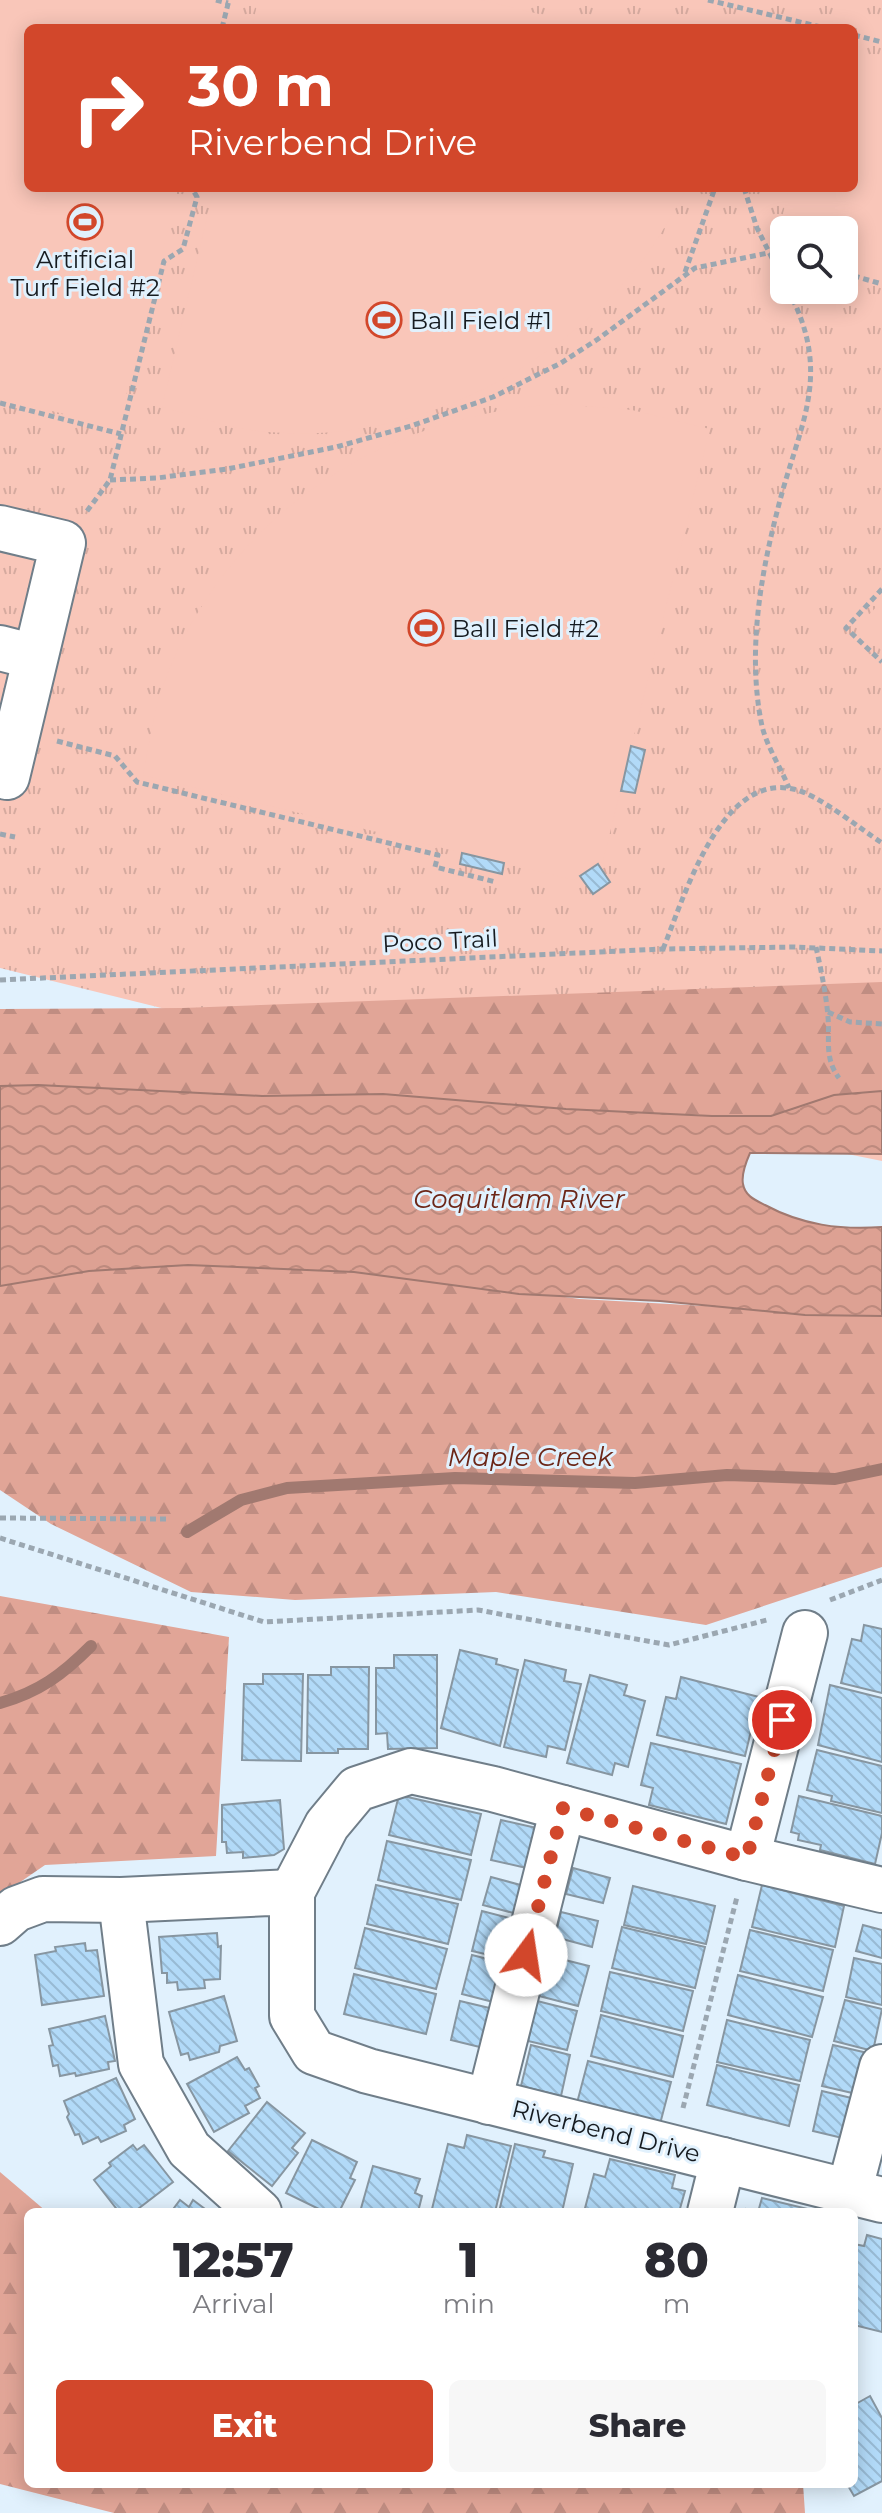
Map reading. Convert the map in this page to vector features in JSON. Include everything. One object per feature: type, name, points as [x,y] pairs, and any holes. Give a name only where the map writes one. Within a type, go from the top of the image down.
[{"type":"street","points":[[0,528],[63,543],[18,653],[18,731],[7,777],[0,775]]},
{"type":"street","points":[[747,1858],[802,1618]]},
{"type":"street","name":"Riverbend Drive","points":[[882,1890],[411,1771],[357,1789],[327,1825],[292,1892],[292,2016],[314,2052],[368,2071],[866,2196],[882,2067]]},
{"type":"street","name":"Riverbend Drive","points":[[489,2102],[563,1808]]},
{"type":"street","points":[[0,1923],[16,1909],[43,1899],[121,1900],[292,1892]]},
{"type":"street","points":[[121,1900],[141,2064],[189,2149],[255,2208]]},
{"type":"street","name":"Riverbend Drive","points":[[711,2208],[723,2160]]},
{"type":"path","points":[[216,0],[229,2],[223,24]]},
{"type":"path","points":[[708,0],[798,24]]},
{"type":"path","points":[[858,36],[882,42]]},
{"type":"path","points":[[194,192],[197,197],[183,249],[164,261],[110,480],[227,469],[336,447],[411,426],[493,397],[561,363],[634,314],[685,273],[708,263],[770,254]]},
{"type":"path","points":[[685,273],[714,192]]},
{"type":"path","points":[[746,192],[770,249]]},
{"type":"path","points":[[858,277],[882,284]]},
{"type":"path","points":[[789,788],[763,728],[756,665],[759,604],[768,553],[811,389],[811,354],[794,304]]},
{"type":"path","points":[[0,403],[121,434]]},
{"type":"path","points":[[882,589],[846,628],[882,662]]},
{"type":"path","points":[[18,731],[115,756],[137,782],[438,855],[435,867],[496,882]]},
{"type":"path","points":[[663,949],[702,854],[742,799],[757,792],[789,788],[807,793],[882,843]]},
{"type":"path","points":[[0,834],[15,837]]},
{"type":"path","points":[[816,947],[827,1011],[827,1047],[831,1066],[839,1078]]},
{"type":"path","name":"Poco Trail","points":[[0,980],[663,949],[816,947],[882,951]]},
{"type":"path","points":[[827,1011],[850,1022],[882,1024]]},
{"type":"path","points":[[0,1518],[170,1519]]},
{"type":"path","points":[[0,1538],[264,1622],[478,1610],[669,1645],[802,1618],[882,1580]]},
{"type":"path","points":[[681,2113],[747,1858]]},
{"type":"green space","points":[[0,0],[882,0],[882,1161],[335,1051],[0,968]]},
{"type":"green space","name":"Artificial Turf Field #2","points":[[0,0],[197,0],[212,4],[221,15],[219,24],[24,24],[24,192],[177,192],[121,416],[108,425],[0,398]]},
{"type":"green space","points":[[258,0],[481,0],[580,24],[253,24]]},
{"type":"green space","points":[[858,69],[882,75],[882,259],[858,253],[858,216],[782,216],[788,192],[858,192]]},
{"type":"green space","name":"Ball Field #1","points":[[213,192],[685,192],[646,256],[611,297],[571,333],[526,365],[479,391],[429,412],[376,426],[323,433],[269,432],[228,426],[162,407]]},
{"type":"green space","name":"Ball Field #2","points":[[560,404],[632,410],[710,429],[603,861],[574,880],[143,775],[163,686],[191,625],[226,571],[269,524],[318,485],[373,453],[432,428],[495,412]]},
{"type":"green space","points":[[882,601],[882,651],[857,627]]},
{"type":"green space","points":[[882,982],[882,1118],[616,1124],[0,1102],[0,1009],[183,1008]]},
{"type":"green space","points":[[277,1259],[580,1299],[882,1316],[882,1567],[706,1625],[496,1592],[295,1600],[191,1592],[51,1524],[0,1490],[0,1273]]},
{"type":"green space","points":[[0,1596],[229,1637],[216,1856],[45,1865],[0,1896]]},
{"type":"green space","points":[[0,2172],[42,2208],[24,2208],[24,2488],[803,2488],[805,2513],[114,2513],[0,2484]]},
{"type":"water","name":"Coquitlam River","points":[[38,1085],[262,1096],[383,1094],[566,1109],[712,1116],[771,1116],[834,1095],[882,1091],[882,1154],[750,1153],[743,1180],[744,1188],[751,1197],[807,1222],[851,1228],[882,1227],[882,1316],[805,1315],[660,1301],[519,1294],[354,1272],[188,1265],[89,1271],[0,1286],[0,1086]]},
{"type":"building","points":[[631,746],[645,750],[635,793],[621,791]]},
{"type":"building","points":[[462,853],[504,863],[502,874],[460,864]]},
{"type":"building","points":[[598,864],[610,882],[593,894],[580,876]]},
{"type":"building","points":[[864,1625],[882,1629],[882,1693],[841,1683],[852,1639],[861,1641]]},
{"type":"building","points":[[460,1650],[497,1659],[496,1664],[518,1670],[500,1746],[441,1728]]},
{"type":"building","points":[[394,1655],[437,1655],[437,1748],[388,1749],[387,1733],[376,1734],[376,1668],[394,1668]]},
{"type":"building","points":[[525,1660],[566,1670],[564,1681],[581,1684],[565,1750],[548,1746],[546,1757],[504,1747]]},
{"type":"building","points":[[331,1667],[369,1667],[368,1749],[307,1753],[308,1675],[331,1675]]},
{"type":"building","points":[[263,1674],[303,1674],[301,1761],[242,1760],[244,1684],[263,1684]]},
{"type":"building","points":[[590,1675],[627,1685],[624,1695],[645,1701],[628,1767],[615,1763],[612,1775],[567,1763]]},
{"type":"building","points":[[681,1677],[759,1697],[745,1756],[657,1735],[666,1697],[676,1699]]},
{"type":"building","points":[[830,1685],[882,1698],[882,1762],[818,1745]]},
{"type":"building","points":[[651,1743],[741,1764],[726,1824],[649,1805],[653,1788],[641,1785]]},
{"type":"building","points":[[817,1750],[882,1766],[882,1813],[831,1801],[832,1796],[807,1790]]},
{"type":"building","points":[[399,1795],[481,1814],[471,1855],[389,1835]]},
{"type":"building","points":[[799,1796],[882,1816],[882,1833],[875,1864],[820,1850],[821,1845],[798,1840],[799,1834],[791,1832]]},
{"type":"building","points":[[280,1800],[284,1849],[274,1855],[243,1858],[243,1852],[227,1853],[226,1842],[222,1842],[222,1805]]},
{"type":"building","points":[[501,1820],[541,1829],[531,1869],[491,1860]]},
{"type":"building","points":[[387,1841],[471,1860],[461,1900],[378,1880]]},
{"type":"building","points":[[573,1868],[610,1878],[603,1903],[566,1894]]},
{"type":"building","points":[[491,1877],[528,1887],[521,1915],[483,1905]]},
{"type":"building","points":[[376,1885],[458,1904],[448,1944],[367,1924]]},
{"type":"building","points":[[762,1885],[844,1906],[835,1947],[752,1927]]},
{"type":"building","points":[[633,1886],[715,1906],[706,1944],[624,1925]]},
{"type":"building","points":[[482,1911],[521,1921],[511,1960],[472,1951]]},
{"type":"building","points":[[561,1912],[598,1921],[592,1947],[555,1937]]},
{"type":"building","points":[[863,1925],[882,1930],[882,1958],[856,1951]]},
{"type":"building","points":[[622,1927],[705,1947],[695,1988],[612,1968]]},
{"type":"building","points":[[365,1928],[447,1949],[436,1989],[355,1968]]},
{"type":"building","points":[[750,1930],[833,1950],[823,1991],[740,1971]]},
{"type":"building","points":[[217,1933],[218,1947],[221,1946],[220,1979],[204,1980],[205,1988],[178,1990],[177,1982],[167,1983],[167,1973],[162,1973],[159,1937]]},
{"type":"building","points":[[85,1943],[86,1951],[97,1950],[104,1996],[42,2005],[35,1955],[56,1951],[55,1947]]},
{"type":"building","points":[[472,1955],[511,1965],[501,2004],[462,1994]]},
{"type":"building","points":[[549,1956],[589,1966],[578,2006],[539,1996]]},
{"type":"building","points":[[854,1958],[882,1964],[882,2005],[846,1997]]},
{"type":"building","points":[[610,1972],[693,1991],[683,2031],[601,2011]]},
{"type":"building","points":[[354,1974],[436,1994],[426,2034],[344,2014]]},
{"type":"building","points":[[738,1975],[823,1997],[812,2037],[728,2015]]},
{"type":"building","points":[[224,1996],[237,2041],[220,2046],[219,2052],[190,2060],[188,2053],[181,2055],[169,2012]]},
{"type":"building","points":[[845,2000],[882,2009],[873,2051],[834,2041]]},
{"type":"building","points":[[460,2001],[498,2010],[488,2049],[451,2040]]},
{"type":"building","points":[[537,2001],[577,2011],[567,2050],[528,2041]]},
{"type":"building","points":[[601,2015],[683,2036],[673,2077],[591,2056]]},
{"type":"building","points":[[105,2016],[115,2061],[108,2062],[109,2069],[60,2076],[58,2065],[53,2066],[49,2029]]},
{"type":"building","points":[[727,2020],[810,2040],[800,2081],[717,2062]]},
{"type":"building","points":[[531,2045],[570,2055],[561,2096],[521,2086]]},
{"type":"building","points":[[833,2045],[872,2054],[861,2095],[822,2086]]},
{"type":"building","points":[[237,2057],[245,2070],[249,2068],[259,2086],[255,2088],[260,2098],[245,2106],[249,2113],[214,2132],[187,2084]]},
{"type":"building","points":[[588,2061],[671,2082],[660,2124],[577,2103]]},
{"type":"building","points":[[717,2065],[799,2085],[789,2126],[707,2105]]},
{"type":"building","points":[[116,2078],[135,2119],[124,2125],[126,2131],[101,2142],[98,2137],[83,2144],[67,2117],[69,2114],[64,2101]]},
{"type":"building","points":[[822,2091],[860,2100],[851,2140],[813,2131]]},
{"type":"building","points":[[267,2102],[305,2133],[292,2148],[298,2153],[272,2186],[228,2151]]},
{"type":"building","points":[[467,2135],[511,2146],[496,2208],[432,2208],[448,2144],[464,2148]]},
{"type":"building","points":[[312,2140],[357,2162],[350,2178],[355,2180],[341,2208],[317,2208],[286,2193]]},
{"type":"building","points":[[515,2144],[545,2151],[543,2157],[573,2164],[563,2208],[500,2208]]},
{"type":"building","points":[[133,2145],[137,2150],[144,2145],[173,2182],[139,2208],[116,2208],[94,2180],[111,2166],[109,2163]]},
{"type":"building","points":[[610,2159],[675,2175],[672,2188],[685,2191],[680,2208],[585,2208],[594,2174],[605,2177]]},
{"type":"building","points":[[373,2166],[420,2179],[415,2193],[422,2196],[419,2208],[361,2208]]},
{"type":"building","points":[[762,2198],[803,2208],[759,2208]]},
{"type":"building","points":[[180,2200],[189,2207],[193,2200],[204,2208],[174,2208]]},
{"type":"building","points":[[867,2235],[882,2239],[882,2332],[858,2326],[858,2245],[864,2246]]},
{"type":"building","points":[[870,2396],[882,2418],[882,2481],[854,2496],[849,2488],[858,2488],[858,2403]]},
{"type":"waterway","name":"Maple Creek","points":[[187,1532],[241,1500],[287,1488],[455,1478],[635,1483],[727,1475],[835,1479],[882,1469]]},
{"type":"waterway","name":"Maple Creek","points":[[0,1703],[27,1694],[49,1681],[91,1646]]},
{"type":"place","name":"Artificial Turf Field #2","points":[[85,222]]},
{"type":"place","name":"Ball Field #1","points":[[384,320]]},
{"type":"place","name":"Ball Field #2","points":[[426,628]]},
{"type":"route","points":[[526,1955],[563,1808],[747,1858],[782,1720]]}]
